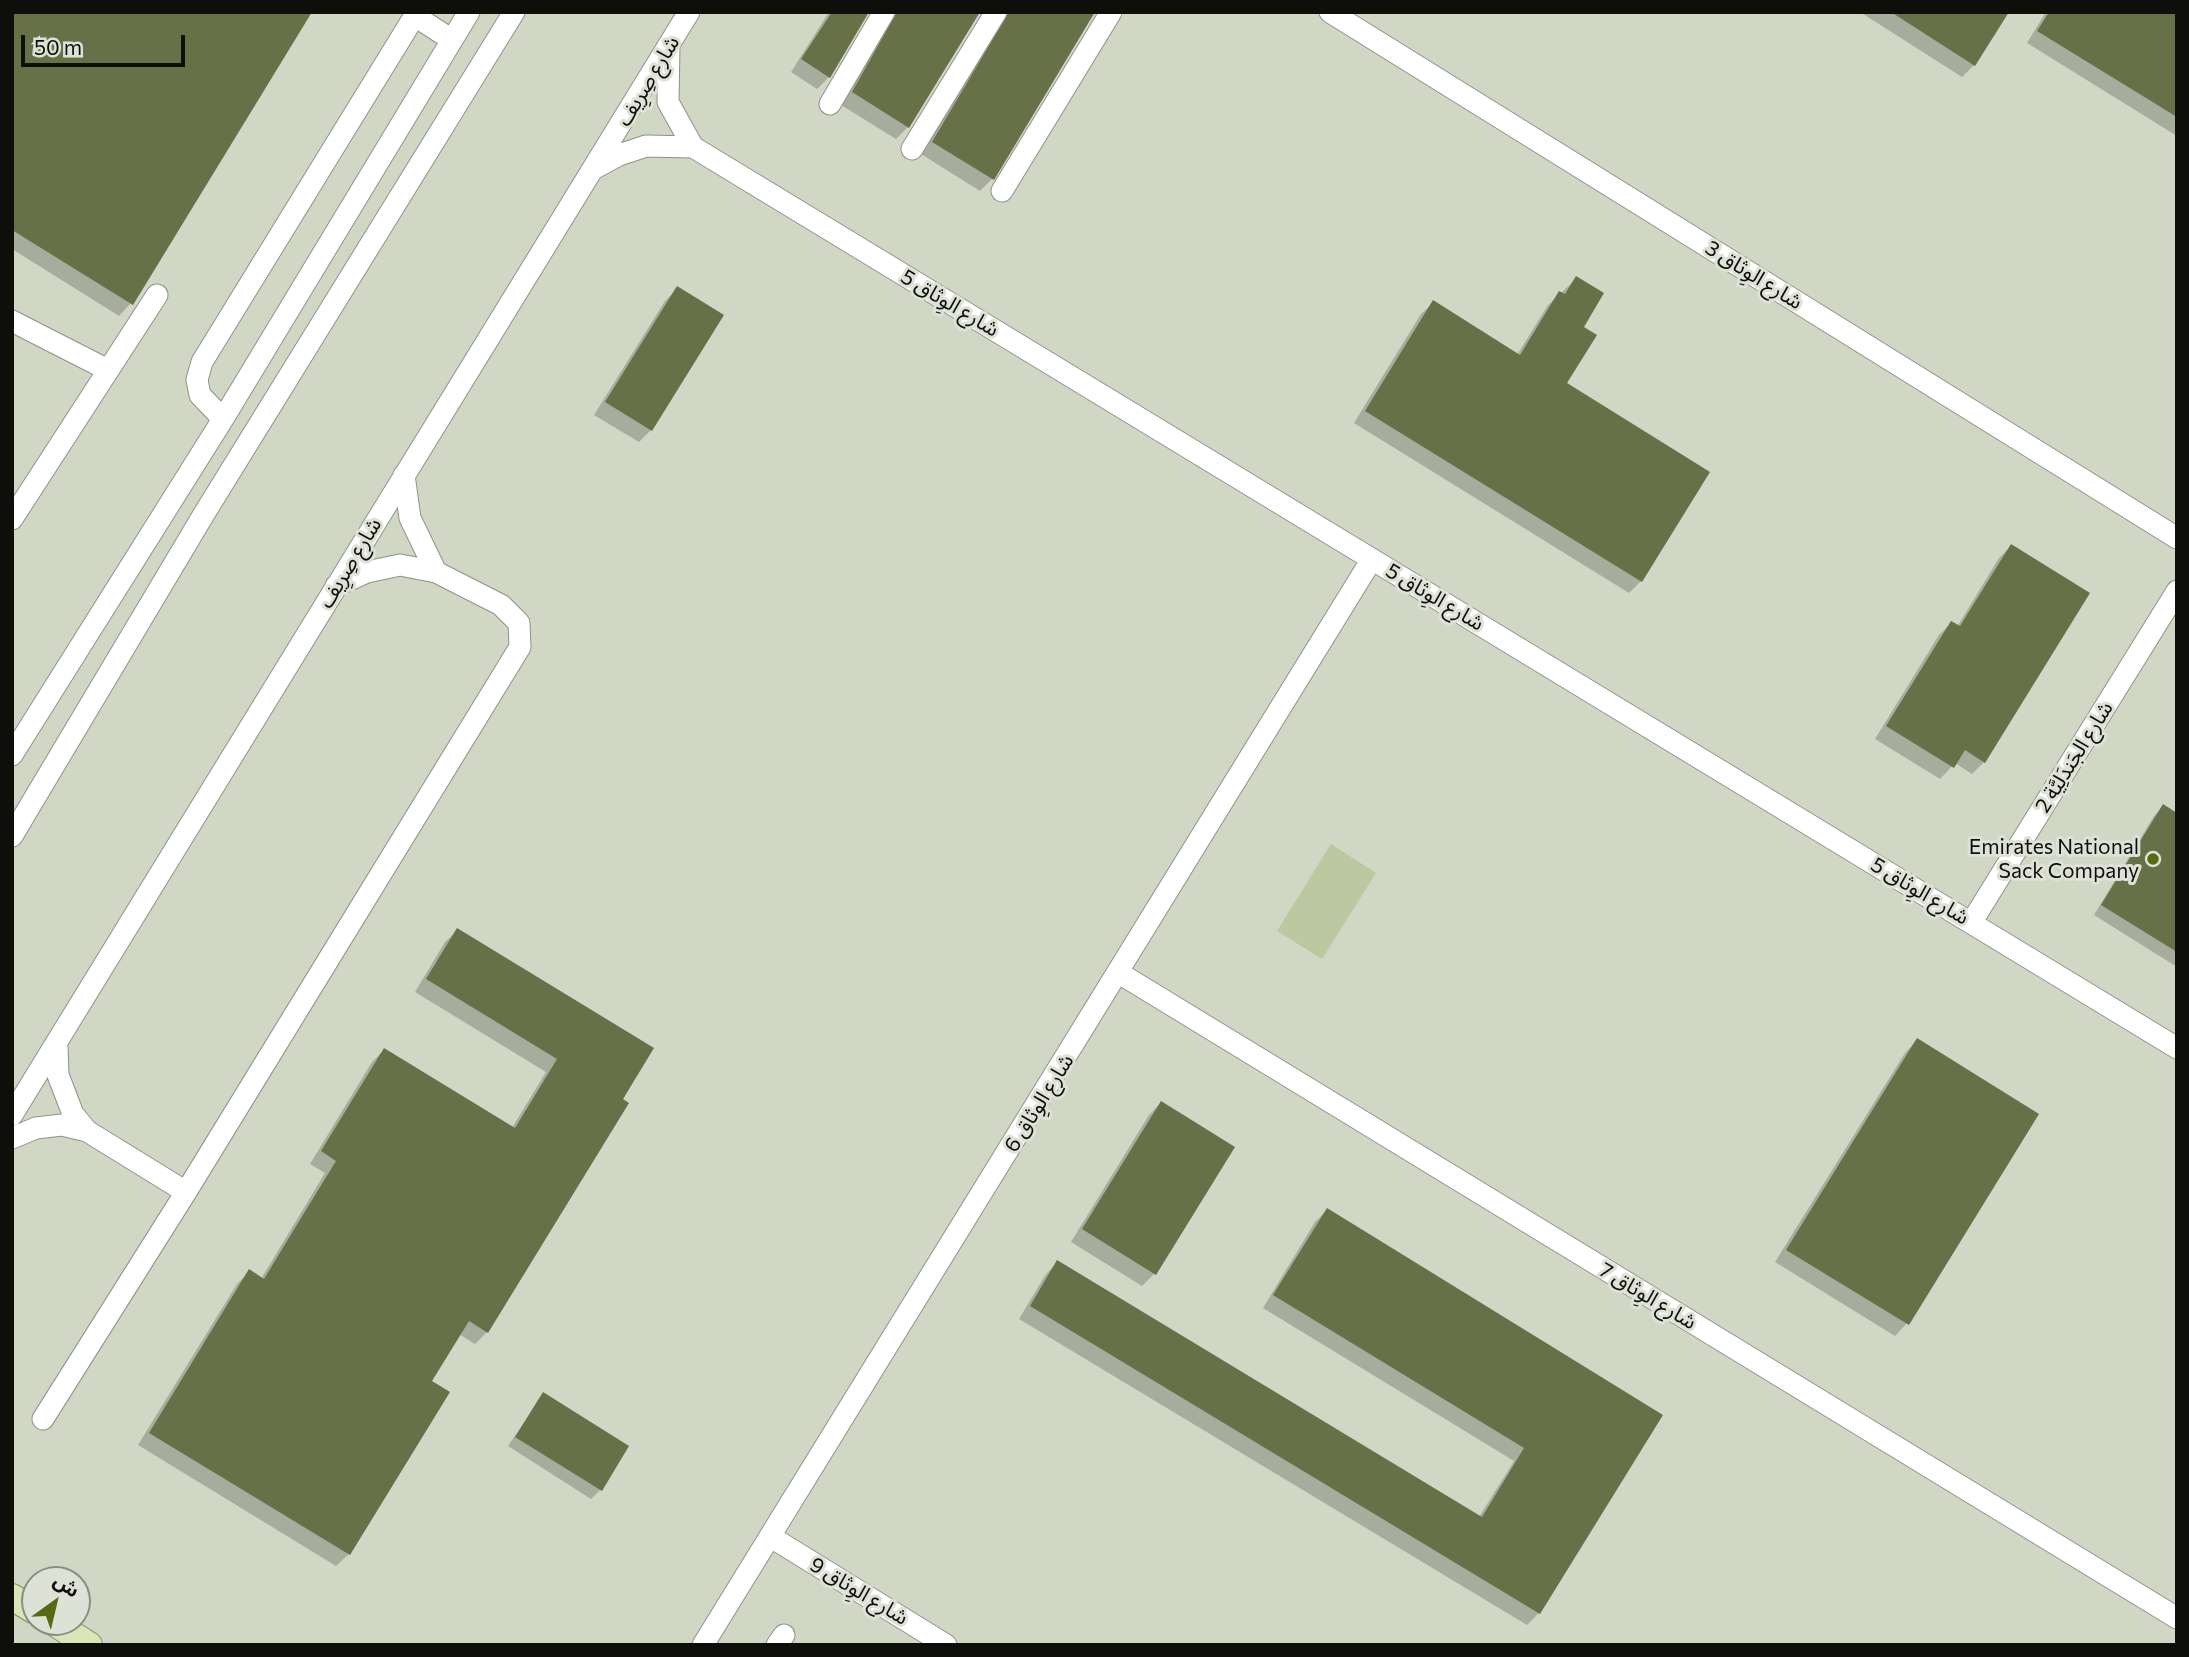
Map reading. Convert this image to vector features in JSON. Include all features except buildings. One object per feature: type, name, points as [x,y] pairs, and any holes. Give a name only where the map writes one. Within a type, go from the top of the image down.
[{"type":"street","points":[[12,755],[223,419],[469,12]]},
{"type":"street","points":[[12,836],[204,514],[514,12]]},
{"type":"street","name":"شارع صِرِيف","points":[[12,1115],[57,1046],[689,12]]},
{"type":"street","points":[[830,104],[884,12]]},
{"type":"street","points":[[912,149],[996,12]]},
{"type":"street","points":[[1002,191],[1111,12]]},
{"type":"street","name":"شارع الوِثاق 3","points":[[1330,12],[2177,538]]},
{"type":"street","points":[[223,419],[201,395],[197,380],[202,362],[416,14],[452,40]]},
{"type":"street","name":"شارع الوِثاق 5","points":[[669,46],[668,102],[693,147],[2177,1048]]},
{"type":"street","points":[[594,169],[618,155],[646,146],[693,147]]},
{"type":"street","points":[[12,519],[157,295]]},
{"type":"street","points":[[12,321],[108,370]]},
{"type":"street","points":[[404,475],[410,517],[436,572]]},
{"type":"street","name":"شارع الوِثاق 6","points":[[703,1645],[1372,559]]},
{"type":"street","points":[[43,1419],[187,1192],[520,647],[519,623],[501,605],[436,572],[400,565],[367,572],[337,586]]},
{"type":"street","name":"شارع الجَندَلِيَّة 2","points":[[1971,923],[2177,591]]},
{"type":"street","name":"شارع الوِثاق 7","points":[[1119,973],[2177,1618]]},
{"type":"street","points":[[57,1046],[58,1075],[73,1114],[87,1131]]},
{"type":"street","points":[[12,1138],[36,1128],[62,1125],[87,1131],[187,1192]]},
{"type":"street","name":"شارع الوِثاق 9","points":[[771,1538],[946,1645]]},
{"type":"shaded area","points":[[12,12],[2177,12],[2177,1645],[12,1645]]},
{"type":"green space","points":[[1331,844],[1376,873],[1322,959],[1277,931]]},
{"type":"place","name":"Emirates National Sack Company","points":[[2153,859]]}]
